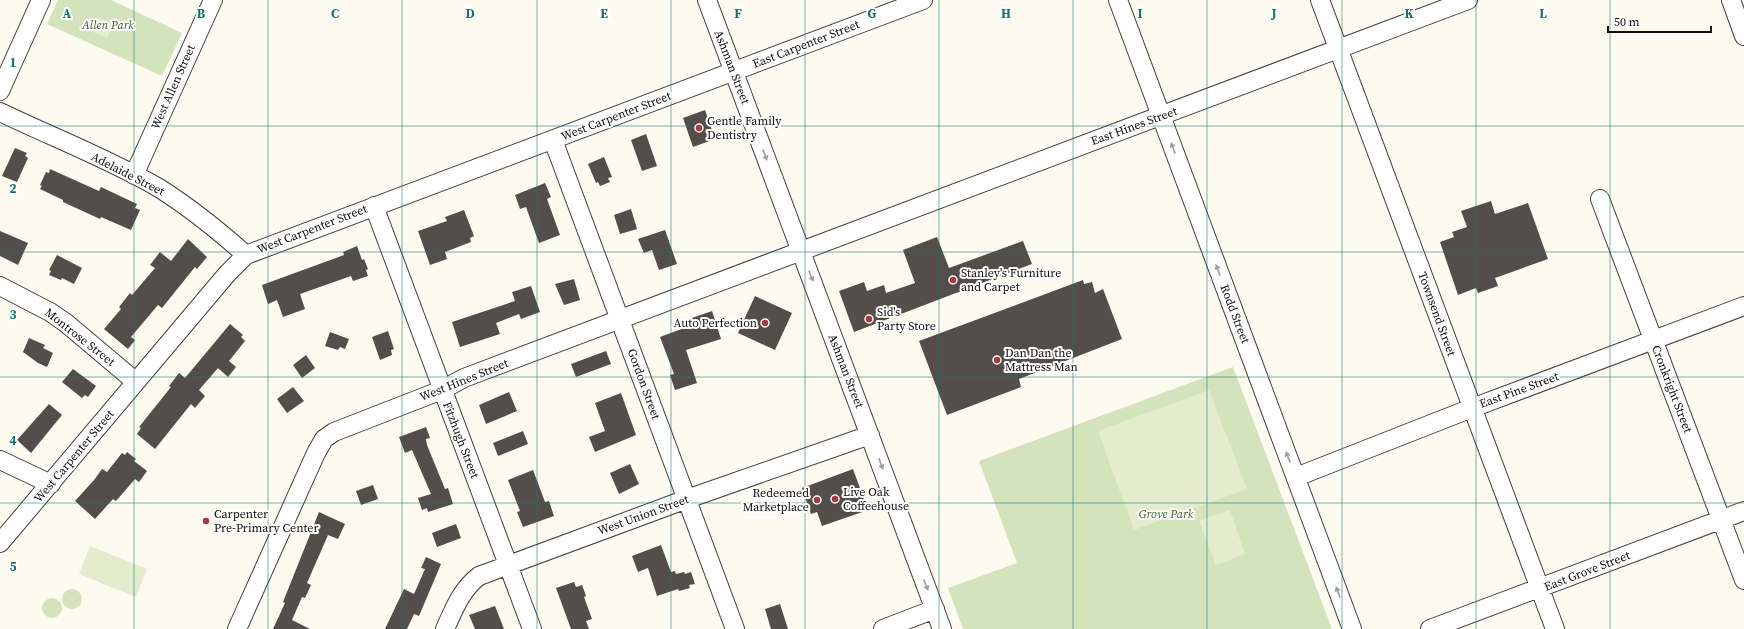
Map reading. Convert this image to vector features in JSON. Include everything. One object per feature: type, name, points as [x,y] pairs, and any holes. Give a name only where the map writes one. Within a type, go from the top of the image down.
[{"type":"street","points":[[0,91],[41,0]]},
{"type":"street","name":"West Allen Street","points":[[134,175],[213,0]]},
{"type":"street","name":"Ashman Street","points":[[707,0],[942,629]]},
{"type":"street","name":"East Carpenter Street","points":[[734,71],[923,0]]},
{"type":"street","name":"Rodd Street","points":[[1118,0],[1352,629]]},
{"type":"street","name":"Townsend Street","points":[[1320,0],[1555,629]]},
{"type":"street","name":"East Hines Street","points":[[801,251],[1468,0]]},
{"type":"street","points":[[1731,0],[1744,36]]},
{"type":"street","name":"West Carpenter Street","points":[[0,543],[227,274],[246,255],[734,71]]},
{"type":"street","name":"Adelaide Street","points":[[0,112],[134,175],[172,197],[246,255]]},
{"type":"street","name":"Gordon Street","points":[[553,140],[735,629]]},
{"type":"street","name":"Cronkright Street","points":[[1600,199],[1744,580]]},
{"type":"street","name":"Fitzhugh Street","points":[[374,206],[532,629]]},
{"type":"street","name":"West Hines Street","points":[[237,629],[316,453],[324,439],[334,432],[442,390],[464,378],[801,251]]},
{"type":"street","name":"Montrose Street","points":[[0,286],[50,312],[136,382]]},
{"type":"street","name":"East Pine Street","points":[[1296,477],[1472,408],[1744,306]]},
{"type":"street","name":"West Union Street","points":[[444,629],[458,599],[471,581],[479,576],[687,499],[870,435]]},
{"type":"street","points":[[0,460],[51,484]]},
{"type":"street","name":"East Grove Street","points":[[1430,629],[1540,589],[1744,511]]},
{"type":"street","points":[[883,629],[935,609]]},
{"type":"green space","name":"Allen Park","points":[[58,0],[111,0],[182,33],[162,76],[47,24]]},
{"type":"green space","points":[[99,18],[113,24],[107,38],[93,32]]},
{"type":"green space","name":"Grove Park","points":[[1233,367],[1332,629],[963,629],[948,588],[1017,563],[979,461]]},
{"type":"green space","points":[[1209,390],[1247,489],[1134,530],[1098,431]]},
{"type":"green space","points":[[1230,510],[1245,554],[1216,565],[1199,521]]},
{"type":"green space","points":[[90,546],[147,569],[136,597],[79,574]]},
{"type":"green space","points":[[72,589],[79,592],[82,599],[79,606],[72,609],[65,606],[62,599],[65,592]]},
{"type":"green space","points":[[52,598],[59,601],[62,608],[59,615],[52,618],[45,615],[42,608],[45,601]]},
{"type":"building","name":"Gentle Family Dentistry","points":[[705,110],[715,139],[693,147],[683,118]]},
{"type":"building","points":[[646,134],[657,166],[642,171],[631,140]]},
{"type":"building","points":[[15,148],[27,153],[25,156],[28,158],[17,182],[2,176]]},
{"type":"building","points":[[604,157],[612,177],[608,178],[610,182],[600,186],[598,182],[596,183],[588,164]]},
{"type":"building","points":[[50,169],[99,191],[101,187],[137,204],[135,208],[140,210],[131,230],[101,217],[100,219],[63,202],[63,200],[40,189],[42,186],[40,185],[46,172],[49,173]]},
{"type":"building","points":[[545,183],[551,197],[547,199],[560,235],[539,243],[526,207],[520,209],[515,195]]},
{"type":"building","points":[[1491,201],[1495,214],[1528,203],[1548,259],[1495,278],[1498,286],[1478,293],[1476,288],[1458,295],[1440,242],[1454,237],[1452,232],[1467,227],[1461,211]]},
{"type":"building","points":[[631,209],[637,229],[620,234],[614,215]]},
{"type":"building","points":[[464,210],[474,236],[470,238],[471,242],[445,252],[447,259],[430,265],[418,231],[447,221],[445,217]]},
{"type":"building","points":[[665,230],[677,264],[659,270],[652,250],[644,253],[638,239]]},
{"type":"building","points":[[0,231],[28,243],[18,265],[0,256]]},
{"type":"building","name":"Stanley's Furniture and Carpet","points":[[937,237],[949,268],[1023,241],[1032,264],[854,332],[839,291],[864,282],[867,291],[884,285],[886,293],[915,283],[903,250]]},
{"type":"building","points":[[188,239],[207,257],[197,269],[195,267],[162,308],[158,305],[131,337],[135,340],[128,349],[104,329],[121,309],[119,307],[130,293],[132,295],[155,268],[150,265],[160,252],[171,261]]},
{"type":"building","points":[[357,246],[362,260],[364,259],[368,269],[366,270],[368,276],[353,281],[351,276],[300,294],[305,309],[283,317],[277,300],[268,304],[262,285],[344,255],[343,252]]},
{"type":"building","points":[[57,255],[82,268],[74,284],[62,278],[61,280],[49,275],[51,271],[49,270]]},
{"type":"building","points":[[574,279],[580,300],[564,305],[555,284]]},
{"type":"building","name":"Dan Dan the Mattress Man","points":[[1083,280],[1084,284],[1092,282],[1095,293],[1103,289],[1122,339],[1019,379],[1021,387],[947,415],[919,341]]},
{"type":"building","points":[[531,286],[540,312],[521,319],[519,314],[496,323],[500,334],[460,347],[452,322],[515,301],[512,292]]},
{"type":"building","name":"Auto Perfection","points":[[755,296],[792,313],[775,350],[738,333]]},
{"type":"building","points":[[712,311],[721,339],[686,350],[697,383],[675,390],[670,375],[674,374],[660,337],[695,324],[692,318]]},
{"type":"building","points":[[230,324],[243,335],[241,337],[245,341],[229,361],[236,367],[228,377],[218,368],[199,390],[205,396],[195,408],[191,404],[155,449],[137,434],[141,428],[139,427],[171,387],[169,386],[179,373],[185,378]]},
{"type":"building","points":[[388,331],[394,349],[391,350],[392,355],[380,360],[372,337]]},
{"type":"building","points":[[330,332],[349,339],[345,349],[340,347],[338,350],[325,346]]},
{"type":"building","points":[[29,338],[45,345],[43,348],[53,353],[47,367],[38,363],[23,352]]},
{"type":"building","points":[[606,351],[611,364],[576,377],[571,364]]},
{"type":"building","points":[[306,355],[315,368],[302,378],[293,365]]},
{"type":"building","points":[[73,369],[96,386],[88,397],[85,395],[82,398],[62,382]]},
{"type":"building","points":[[293,387],[304,401],[287,413],[277,399]]},
{"type":"building","points":[[509,392],[517,411],[486,424],[479,405]]},
{"type":"building","points":[[621,393],[636,435],[595,452],[589,437],[605,431],[595,403]]},
{"type":"building","points":[[49,404],[62,415],[31,453],[17,440]]},
{"type":"building","points":[[426,427],[430,438],[426,439],[427,445],[445,489],[448,488],[453,504],[428,512],[427,508],[422,510],[418,498],[431,494],[412,450],[405,453],[399,437]]},
{"type":"building","points":[[523,431],[528,444],[498,456],[493,443]]},
{"type":"building","points":[[127,452],[136,459],[134,461],[147,471],[139,482],[135,479],[116,501],[113,499],[95,519],[75,501],[102,469],[107,472],[122,453],[125,455]]},
{"type":"building","points":[[630,464],[639,484],[619,494],[610,473]]},
{"type":"building","name":"Live Oak Coffeehouse","points":[[853,469],[868,510],[822,526],[817,512],[811,514],[802,488]]},
{"type":"building","points":[[533,470],[545,502],[549,501],[554,516],[523,527],[517,512],[520,511],[508,480]]},
{"type":"building","points":[[373,485],[378,499],[361,505],[356,491]]},
{"type":"building","points":[[319,512],[345,524],[338,539],[328,535],[307,583],[311,585],[305,598],[302,597],[292,620],[310,629],[273,629],[285,603],[283,602]]},
{"type":"building","points":[[456,524],[461,538],[437,547],[432,533]]},
{"type":"building","points":[[661,545],[671,572],[675,571],[676,574],[684,572],[685,574],[691,572],[695,584],[689,585],[690,588],[679,591],[678,589],[657,596],[648,568],[638,572],[632,556]]},
{"type":"building","points":[[426,557],[441,564],[419,616],[414,614],[407,629],[385,629],[404,589],[414,594],[425,569],[421,568]]},
{"type":"building","points":[[574,582],[576,587],[582,585],[586,596],[584,597],[592,619],[586,621],[589,629],[571,629],[556,588]]},
{"type":"building","points":[[780,604],[788,629],[771,629],[765,609]]},
{"type":"building","points":[[495,606],[504,629],[475,629],[469,615]]},
{"type":"place","name":"Gentle Family Dentistry","points":[[699,128]]},
{"type":"place","name":"Stanley's Furniture and Carpet","points":[[953,280]]},
{"type":"place","name":"Sid's Party Store","points":[[869,319]]},
{"type":"place","name":"Auto Perfection","points":[[765,323]]},
{"type":"place","name":"Dan Dan the Mattress Man","points":[[997,360]]},
{"type":"place","name":"Live Oak Coffeehouse","points":[[835,499]]},
{"type":"place","name":"Redeemed Marketplace","points":[[817,500]]},
{"type":"place","name":"Carpenter Pre-Primary Center","points":[[206,521]]}]
